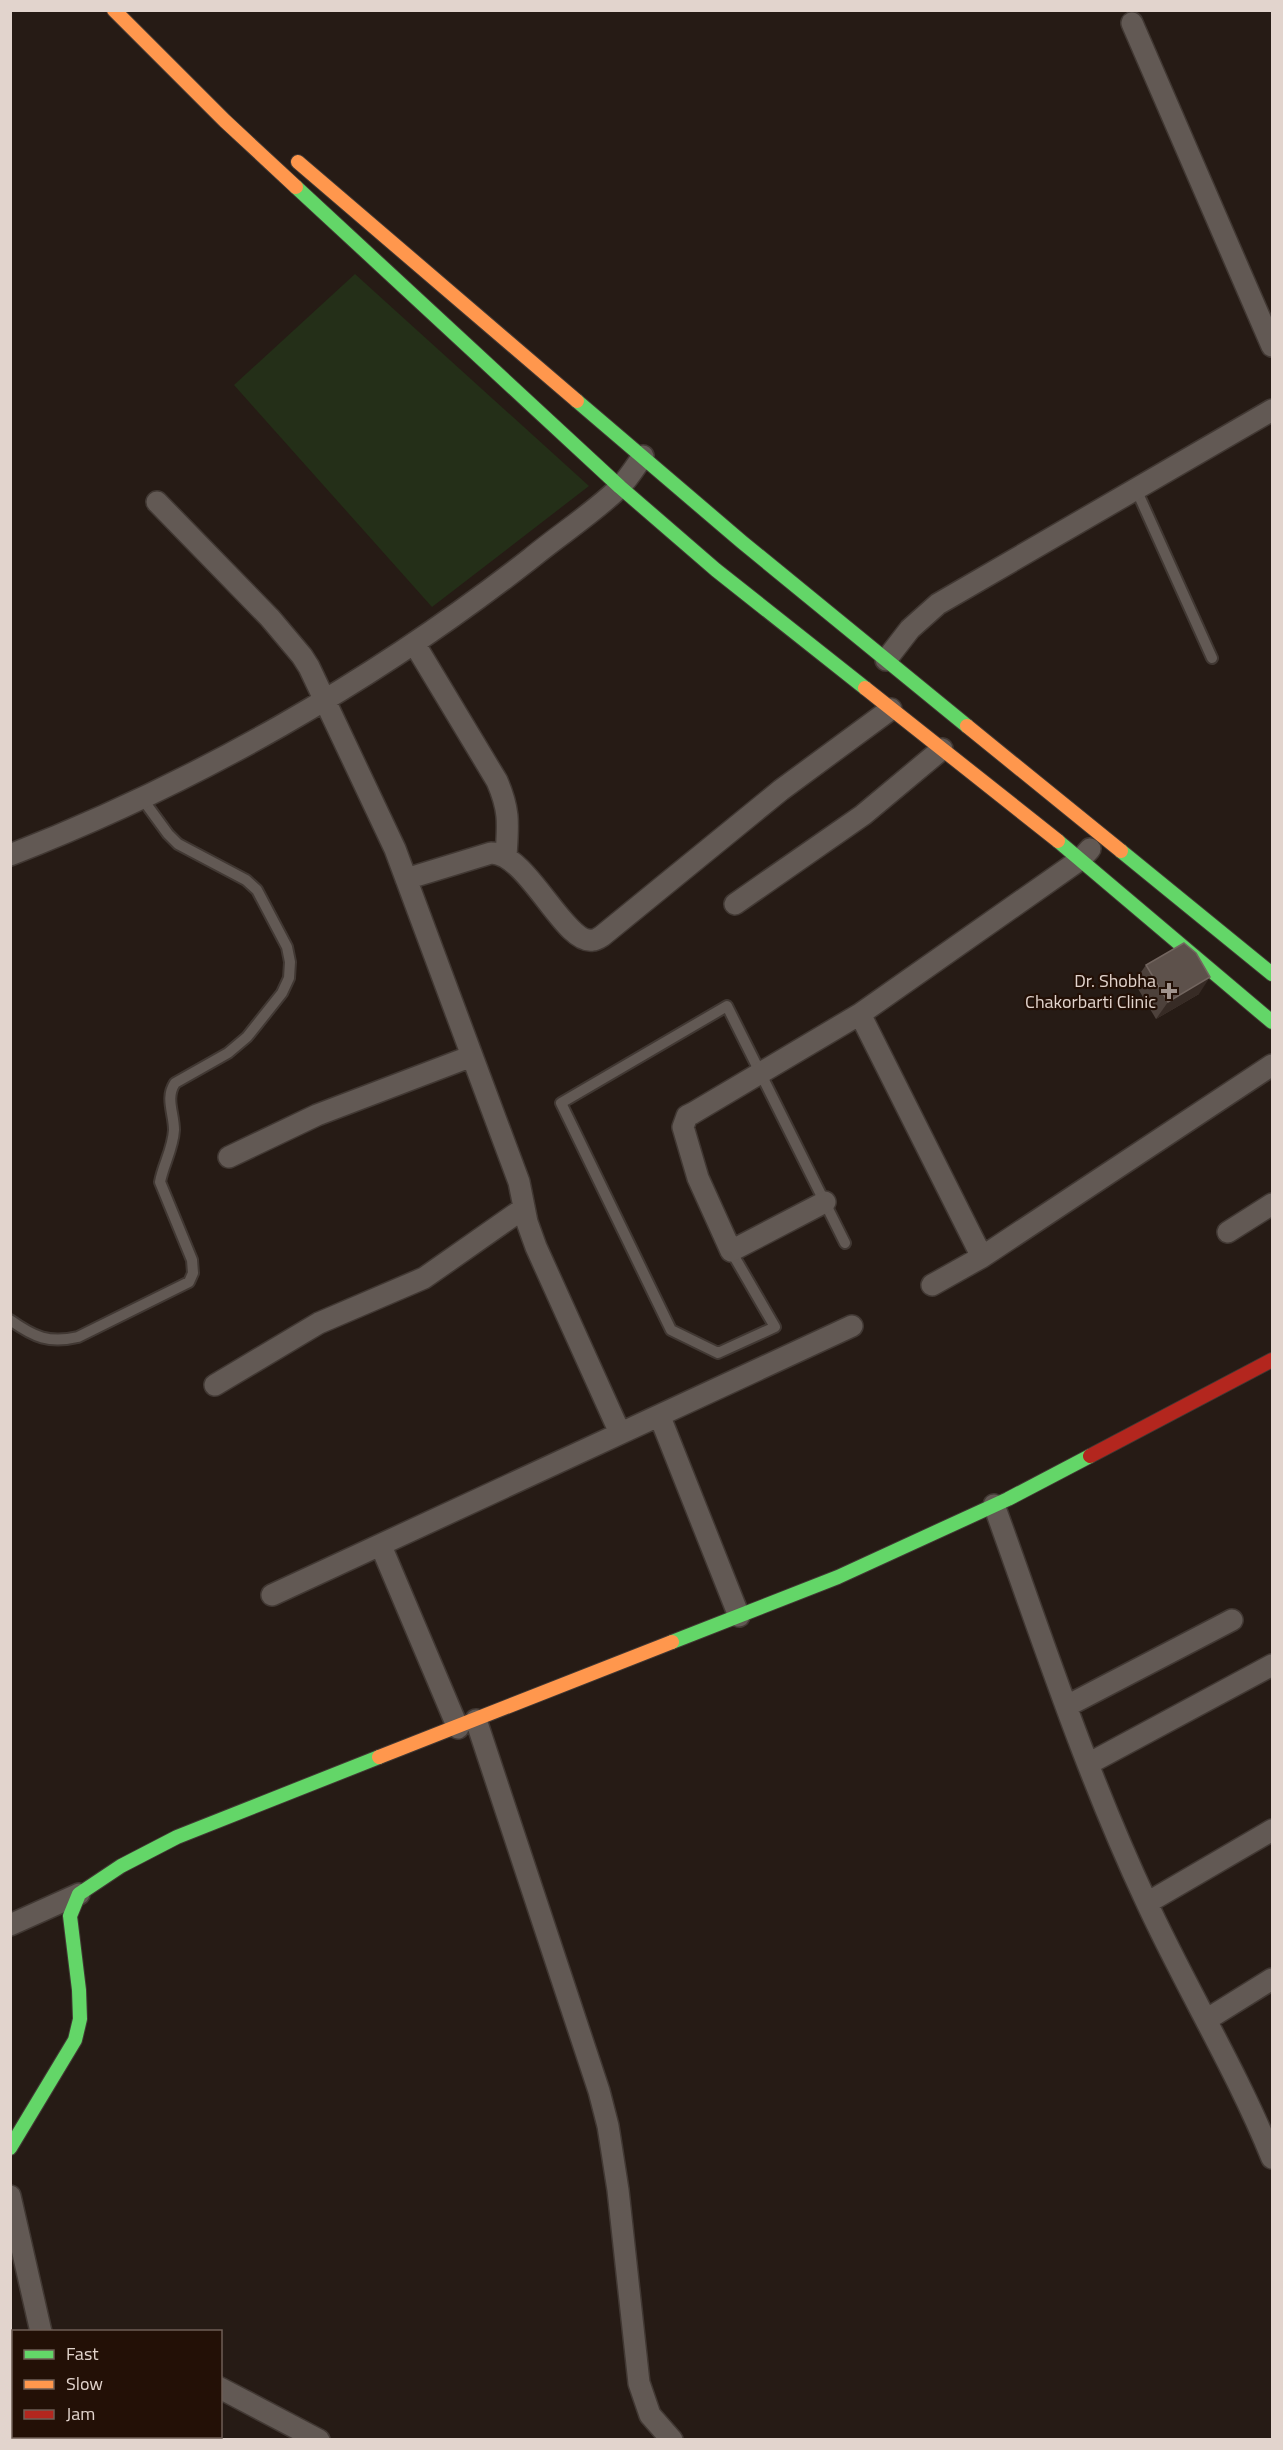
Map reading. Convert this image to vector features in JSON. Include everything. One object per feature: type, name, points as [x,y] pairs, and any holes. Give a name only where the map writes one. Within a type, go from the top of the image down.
[{"type":"main road","points":[[114,10],[225,121],[620,487],[716,570],[1081,859],[1272,1022]]},
{"type":"main road","points":[[290,156],[742,542],[1272,975]]},
{"type":"main road","points":[[10,2148],[75,2040],[80,2019],[79,1990],[70,1916],[79,1894],[121,1866],[177,1837],[838,1577],[994,1505],[1272,1360]]},
{"type":"street","points":[[1132,23],[1272,346]]},
{"type":"street","points":[[886,660],[910,629],[938,604],[1272,410]]},
{"type":"street","points":[[10,855],[50,839],[226,756],[414,643],[477,600],[620,487],[644,456]]},
{"type":"street","points":[[157,502],[289,639],[309,667],[395,849],[519,1182],[536,1247],[620,1433]]},
{"type":"street","points":[[414,643],[497,781],[505,799],[508,814],[506,856]]},
{"type":"street","points":[[406,879],[491,853],[506,856],[571,929],[586,940],[594,940],[602,936],[781,790],[891,709]]},
{"type":"street","points":[[735,904],[863,815],[942,749]]},
{"type":"street","points":[[825,1202],[731,1251],[698,1178],[683,1127],[687,1116],[860,1014],[1081,859],[1102,836]]},
{"type":"street","points":[[860,1014],[982,1257]]},
{"type":"street","points":[[229,1157],[317,1115],[472,1056]]},
{"type":"street","points":[[932,1285],[982,1257],[1272,1065]]},
{"type":"street","points":[[1228,1232],[1272,1204]]},
{"type":"street","points":[[215,1385],[319,1323],[424,1278],[524,1208]]},
{"type":"street","points":[[273,1595],[852,1326]]},
{"type":"street","points":[[660,1417],[739,1616]]},
{"type":"street","points":[[994,1505],[1104,1808],[1146,1903],[1253,2111],[1272,2158]]},
{"type":"street","points":[[381,1546],[467,1724],[602,2100],[618,2190],[639,2383],[650,2415],[671,2439]]},
{"type":"street","points":[[1067,1706],[1232,1620]]},
{"type":"street","points":[[1088,1764],[1272,1665]]},
{"type":"street","points":[[1146,1903],[1272,1830]]},
{"type":"street","points":[[10,1925],[79,1894]]},
{"type":"street","points":[[1206,2020],[1272,1979]]},
{"type":"street","points":[[10,2196],[41,2330]]},
{"type":"street","points":[[222,2389],[319,2439]]},
{"type":"lane","points":[[1136,489],[1212,658]]},
{"type":"lane","points":[[10,1320],[27,1332],[43,1339],[60,1341],[78,1337],[189,1282],[193,1273],[192,1260],[160,1182],[174,1131],[170,1091],[175,1083],[228,1053],[247,1037],[282,993],[289,978],[290,962],[287,947],[257,890],[241,876],[178,844],[168,834],[141,796]]},
{"type":"lane","points":[[731,1251],[775,1327],[718,1353],[671,1330],[561,1102],[727,1006],[845,1244]]},
{"type":"green space","points":[[355,274],[589,486],[432,607],[234,385]]},
{"type":"building","points":[[1184,943],[1196,953],[1210,977],[1168,1002],[1146,965]]},
{"type":"traffic: fast","points":[[296,187],[620,487],[716,570],[865,688]]},
{"type":"traffic: fast","points":[[577,401],[742,542],[967,726]]},
{"type":"traffic: fast","points":[[1058,841],[1272,1022]]},
{"type":"traffic: fast","points":[[1121,851],[1272,974]]},
{"type":"traffic: fast","points":[[672,1642],[838,1577],[1008,1499],[1090,1456]]},
{"type":"traffic: fast","points":[[10,2148],[75,2040],[80,2019],[79,1990],[70,1916],[79,1894],[121,1866],[177,1837],[379,1757]]},
{"type":"traffic: slow","points":[[114,10],[225,121],[296,187]]},
{"type":"traffic: slow","points":[[298,162],[577,401]]},
{"type":"traffic: slow","points":[[865,688],[1058,841]]},
{"type":"traffic: slow","points":[[967,726],[1121,851]]},
{"type":"traffic: slow","points":[[379,1757],[672,1642]]},
{"type":"traffic: jam","points":[[1090,1456],[1272,1360]]},
{"type":"place","name":"Dr. Shobha Chakorbarti Clinic","points":[[1169,991]]}]
